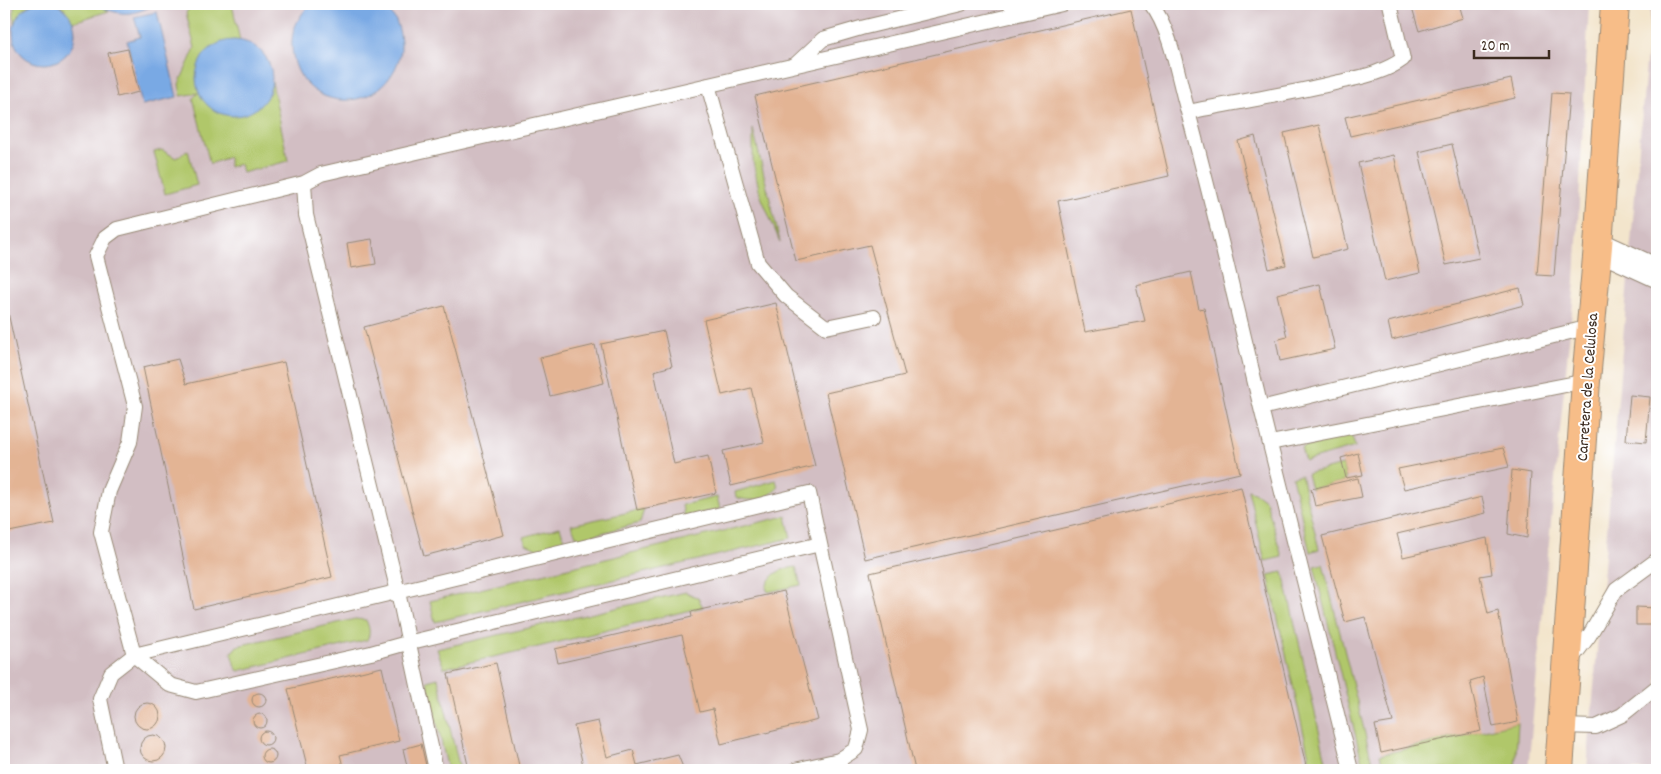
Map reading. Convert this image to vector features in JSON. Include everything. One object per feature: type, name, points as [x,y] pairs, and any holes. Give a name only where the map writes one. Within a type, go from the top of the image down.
[{"type":"highway","name":"Carretera de la Celulosa","points":[[1559,770],[1615,4]]},
{"type":"street","points":[[1598,246],[1657,273]]},
{"type":"lane","points":[[794,65],[823,39],[961,4]]},
{"type":"lane","points":[[1009,4],[1029,11]]},
{"type":"lane","points":[[820,544],[407,642],[371,653],[196,692],[170,685],[134,655],[101,532],[110,491],[130,442],[135,406],[96,256],[105,238],[117,229],[304,183],[320,174],[1062,4]]},
{"type":"lane","points":[[1152,4],[1167,36],[1188,112],[1351,770]]},
{"type":"lane","points":[[1188,112],[1313,89],[1375,74],[1394,66],[1403,59],[1390,4]]},
{"type":"lane","points":[[708,85],[758,263],[786,296],[826,327],[874,317]]},
{"type":"lane","points":[[304,183],[306,215],[398,592],[407,642],[436,770]]},
{"type":"lane","points":[[1261,408],[1590,327]]},
{"type":"lane","points":[[1270,443],[1586,381]]},
{"type":"lane","points":[[115,770],[100,699],[111,673],[134,655],[809,493],[862,730],[856,749],[838,760],[795,770]]},
{"type":"lane","points":[[1566,665],[1589,636],[1616,590],[1657,560]]},
{"type":"lane","points":[[1562,726],[1596,727],[1622,715],[1657,687]]},
{"type":"shaded area","points":[[4,4],[1589,4],[1575,282],[1528,770],[4,770]]},
{"type":"shaded area","points":[[1651,4],[1657,4],[1657,770],[1587,770]]},
{"type":"green space","points":[[14,4],[31,4],[21,12],[14,24]]},
{"type":"green space","points":[[57,4],[95,4],[109,11],[73,22],[64,8]]},
{"type":"green space","points":[[192,4],[232,4],[240,41],[234,40],[269,94],[272,82],[288,161],[242,173],[240,164],[229,167],[229,157],[210,164],[193,98],[198,93],[181,96],[179,84],[195,48],[186,13]]},
{"type":"green space","points":[[753,129],[780,242],[760,194],[753,161]]},
{"type":"green space","points":[[162,150],[176,158],[188,150],[197,185],[165,194],[154,152]]},
{"type":"green space","points":[[1344,435],[1352,436],[1355,447],[1305,461],[1301,448]]},
{"type":"green space","points":[[1343,465],[1346,481],[1311,489],[1307,474]]},
{"type":"green space","points":[[1301,475],[1319,549],[1310,552],[1292,477]]},
{"type":"green space","points":[[776,480],[778,487],[770,495],[753,500],[736,497],[735,492]]},
{"type":"green space","points":[[1248,490],[1266,501],[1282,557],[1265,561]]},
{"type":"green space","points":[[717,497],[720,509],[684,517],[682,505]]},
{"type":"green space","points":[[644,509],[640,523],[578,539],[571,525]]},
{"type":"green space","points":[[786,516],[791,538],[435,622],[430,601]]},
{"type":"green space","points":[[560,527],[565,543],[539,550],[526,544],[523,537]]},
{"type":"green space","points":[[1323,564],[1374,770],[1364,770],[1314,566]]},
{"type":"green space","points":[[796,567],[801,585],[768,592],[766,588],[773,575]]},
{"type":"green space","points":[[1283,572],[1328,770],[1312,770],[1268,575]]},
{"type":"green space","points":[[686,592],[698,598],[703,607],[444,668],[437,649]]},
{"type":"green space","points":[[355,619],[366,620],[369,630],[367,640],[238,671],[235,667],[231,653],[237,646]]},
{"type":"green space","points":[[438,678],[460,770],[448,770],[427,681]]},
{"type":"green space","points":[[1518,722],[1515,770],[1384,770],[1380,755]]},
{"type":"water","points":[[44,2],[56,4],[66,11],[73,21],[75,33],[73,45],[66,55],[56,62],[44,64],[32,62],[22,55],[15,45],[13,33],[15,21],[22,11],[32,4]]},
{"type":"water","points":[[95,4],[155,4],[132,13],[118,13]]},
{"type":"water","points":[[311,4],[382,4],[394,17],[400,34],[399,59],[390,78],[376,91],[360,98],[343,100],[326,97],[311,88],[300,74],[293,55],[293,34],[301,15]]},
{"type":"water","points":[[157,12],[177,97],[142,105],[127,41],[140,37],[134,17]]},
{"type":"water","points":[[234,40],[248,43],[261,51],[269,64],[272,78],[269,92],[261,105],[248,113],[234,116],[220,113],[207,105],[199,92],[196,78],[199,64],[207,51],[220,43]]},
{"type":"building","points":[[1411,4],[1459,4],[1463,18],[1419,31]]},
{"type":"building","points":[[1131,9],[1169,176],[1058,201],[1085,332],[1145,321],[1136,285],[1191,272],[1199,309],[1204,308],[1240,473],[865,559],[826,393],[905,375],[870,245],[796,261],[755,96]]},
{"type":"building","points":[[128,49],[139,92],[117,97],[108,53]]},
{"type":"building","points":[[1511,79],[1515,98],[1350,136],[1345,117]]},
{"type":"building","points":[[1552,93],[1569,94],[1554,276],[1537,275]]},
{"type":"building","points":[[1319,125],[1348,249],[1313,257],[1284,133]]},
{"type":"building","points":[[1255,136],[1286,265],[1269,269],[1238,141]]},
{"type":"building","points":[[1452,144],[1479,258],[1446,265],[1419,152]]},
{"type":"building","points":[[1394,155],[1420,273],[1385,281],[1358,163]]},
{"type":"building","points":[[372,239],[376,264],[351,268],[347,243]]},
{"type":"building","points":[[1320,284],[1335,349],[1280,361],[1276,340],[1287,337],[1277,294]]},
{"type":"building","points":[[1520,288],[1524,305],[1392,340],[1388,322]]},
{"type":"building","points":[[4,294],[54,523],[4,533]]},
{"type":"building","points":[[776,303],[815,466],[731,486],[723,451],[764,442],[751,388],[722,395],[704,320]]},
{"type":"building","points":[[444,306],[504,535],[424,556],[364,327]]},
{"type":"building","points":[[664,331],[672,366],[654,371],[674,464],[708,456],[716,493],[637,510],[601,344]]},
{"type":"building","points":[[595,345],[604,383],[550,396],[540,358]]},
{"type":"building","points":[[178,359],[186,384],[284,362],[332,577],[194,609],[143,367]]},
{"type":"building","points":[[1630,395],[1650,397],[1646,442],[1626,440]]},
{"type":"building","points":[[1503,448],[1509,467],[1404,489],[1398,469]]},
{"type":"building","points":[[1358,453],[1363,475],[1346,478],[1341,458]]},
{"type":"building","points":[[1512,470],[1531,473],[1527,538],[1508,534]]},
{"type":"building","points":[[1358,478],[1362,497],[1315,506],[1311,489]]},
{"type":"building","points":[[1241,487],[1307,770],[915,770],[870,573]]},
{"type":"building","points":[[1482,497],[1486,513],[1397,534],[1403,557],[1487,538],[1492,574],[1480,576],[1488,614],[1498,611],[1518,722],[1493,727],[1483,677],[1470,681],[1481,731],[1381,753],[1375,725],[1393,722],[1365,617],[1345,622],[1322,536]]},
{"type":"building","points":[[784,591],[818,720],[721,744],[713,709],[700,712],[682,635],[558,663],[555,649],[692,617],[691,612]]},
{"type":"building","points":[[1636,607],[1657,608],[1657,625],[1636,625]]},
{"type":"building","points":[[496,663],[520,770],[469,770],[448,674]]},
{"type":"building","points":[[382,667],[399,741],[340,755],[344,770],[308,770],[288,689]]},
{"type":"building","points":[[256,693],[262,693],[266,700],[262,707],[256,707],[252,703],[252,697]]},
{"type":"building","points":[[147,703],[156,707],[160,716],[156,725],[147,729],[138,725],[134,716],[138,707]]},
{"type":"building","points":[[260,714],[265,716],[267,721],[265,726],[260,728],[255,726],[253,721],[255,716]]},
{"type":"building","points":[[598,721],[607,757],[633,750],[637,765],[678,755],[684,770],[584,770],[574,726]]},
{"type":"building","points":[[263,731],[269,731],[273,738],[269,745],[263,745],[259,741],[259,735]]},
{"type":"building","points":[[153,735],[162,739],[166,748],[162,757],[153,761],[144,757],[140,748],[144,739]]},
{"type":"building","points":[[421,744],[427,770],[408,770],[403,749]]},
{"type":"building","points":[[266,749],[272,749],[276,756],[272,763],[266,763],[262,759],[262,753]]},
{"type":"building","points":[[162,768],[169,770],[153,770]]}]
